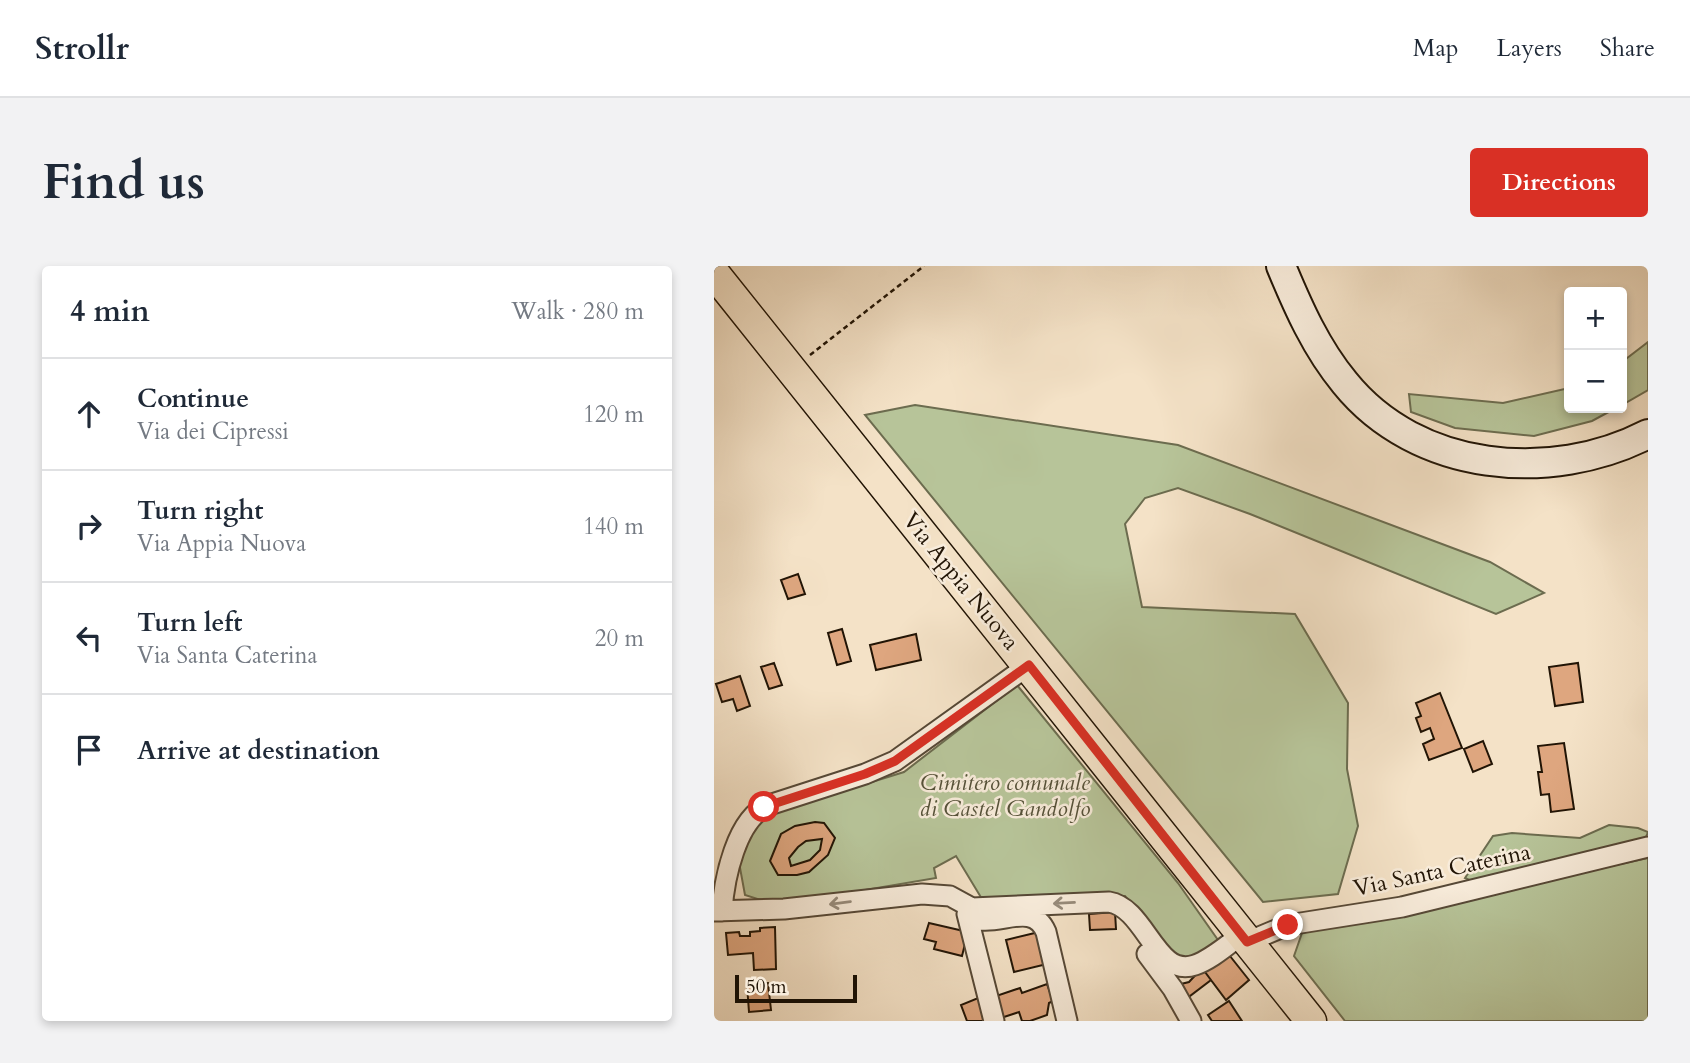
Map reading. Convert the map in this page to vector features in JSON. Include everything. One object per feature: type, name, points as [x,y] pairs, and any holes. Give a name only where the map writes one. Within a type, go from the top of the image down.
[{"type":"main road","points":[[1281,266],[1313,337],[1345,383],[1363,402],[1398,429],[1428,446],[1483,460],[1536,463],[1602,454],[1648,434]]},
{"type":"main road","name":"Via Appia Nuova","points":[[714,273],[1311,1021]]},
{"type":"street","points":[[1029,665],[895,761],[758,811],[731,858],[718,911],[785,909],[931,894],[957,898],[972,908],[982,920],[1024,915],[1042,924],[1046,932],[1067,1021]]},
{"type":"street","name":"Via Santa Caterina","points":[[1109,902],[1126,908],[1165,958],[1181,967],[1193,966],[1244,938],[1288,925],[1414,904],[1648,848]]},
{"type":"street","points":[[994,1021],[967,914],[972,908],[1109,902],[1167,981],[1191,1021]]},
{"type":"path","points":[[791,370],[924,266]]},
{"type":"green space","points":[[1648,342],[1648,390],[1627,402],[1627,358]]},
{"type":"green space","points":[[1564,389],[1564,413],[1607,413],[1592,421],[1534,436],[1455,428],[1411,412],[1409,394],[1503,403]]},
{"type":"green space","points":[[915,405],[1178,445],[1490,562],[1544,593],[1496,614],[1250,514],[1178,488],[1145,498],[1125,524],[1142,607],[1295,614],[1348,703],[1347,769],[1358,826],[1338,894],[1263,902],[865,415]]},
{"type":"green space","name":"Cimitero comunale di Castel Gandolfo","points":[[1017,685],[1178,883],[1218,940],[1190,960],[1167,954],[1125,896],[982,899],[956,856],[934,868],[936,878],[777,905],[745,895],[738,857],[760,821],[768,814],[904,772]]},
{"type":"green space","points":[[1609,825],[1638,828],[1648,832],[1644,842],[1476,883],[1465,878],[1493,836],[1512,833],[1580,838]]},
{"type":"green space","points":[[1648,858],[1648,1021],[1345,1021],[1294,956],[1302,933]]},
{"type":"building","points":[[798,574],[805,594],[788,599],[781,580]]},
{"type":"building","points":[[842,629],[851,661],[837,665],[828,633]]},
{"type":"building","points":[[916,634],[921,660],[876,670],[870,645]]},
{"type":"building","points":[[774,663],[782,685],[769,689],[761,667]]},
{"type":"building","points":[[1578,663],[1583,702],[1555,706],[1549,667]]},
{"type":"building","points":[[740,676],[750,706],[737,711],[733,699],[722,702],[716,684]]},
{"type":"building","points":[[1440,693],[1462,748],[1429,760],[1423,744],[1434,739],[1430,728],[1421,732],[1416,718],[1421,716],[1416,703]]},
{"type":"building","points":[[1483,741],[1492,764],[1473,772],[1464,749]]},
{"type":"building","points":[[1564,743],[1574,809],[1551,812],[1549,794],[1541,795],[1538,772],[1542,772],[1538,746]]},
{"type":"building","points":[[824,823],[835,838],[828,855],[809,872],[778,875],[770,861],[781,834],[795,826]],"holes":[[[822,839],[820,850],[810,860],[791,866],[789,858],[806,841]]]},
{"type":"building","points":[[1115,912],[1116,929],[1090,930],[1089,914]]},
{"type":"building","points":[[929,923],[968,932],[962,956],[934,949],[936,942],[924,939]]},
{"type":"building","points":[[775,927],[776,969],[754,970],[753,953],[728,955],[726,933],[739,932],[740,936],[750,936],[750,932],[760,931],[760,928]]},
{"type":"building","points":[[1039,932],[1047,964],[1014,972],[1006,940]]},
{"type":"building","points":[[1226,951],[1249,980],[1226,1000],[1202,968]]},
{"type":"building","points":[[1202,968],[1211,980],[1186,999],[1181,984],[1189,982]]},
{"type":"building","points":[[768,983],[771,1010],[749,1012],[747,985]]},
{"type":"building","points":[[1047,984],[1053,1001],[1049,1003],[1047,1015],[1030,1021],[1022,1021],[1019,1012],[1001,1018],[993,997],[1020,988],[1022,993]]},
{"type":"building","points":[[983,996],[992,1021],[967,1021],[961,1005]]},
{"type":"building","points":[[1229,1001],[1242,1021],[1212,1021],[1208,1015]]},
{"type":"route","points":[[764,807],[865,774],[895,761],[1029,665],[1247,942],[1288,925]]}]
